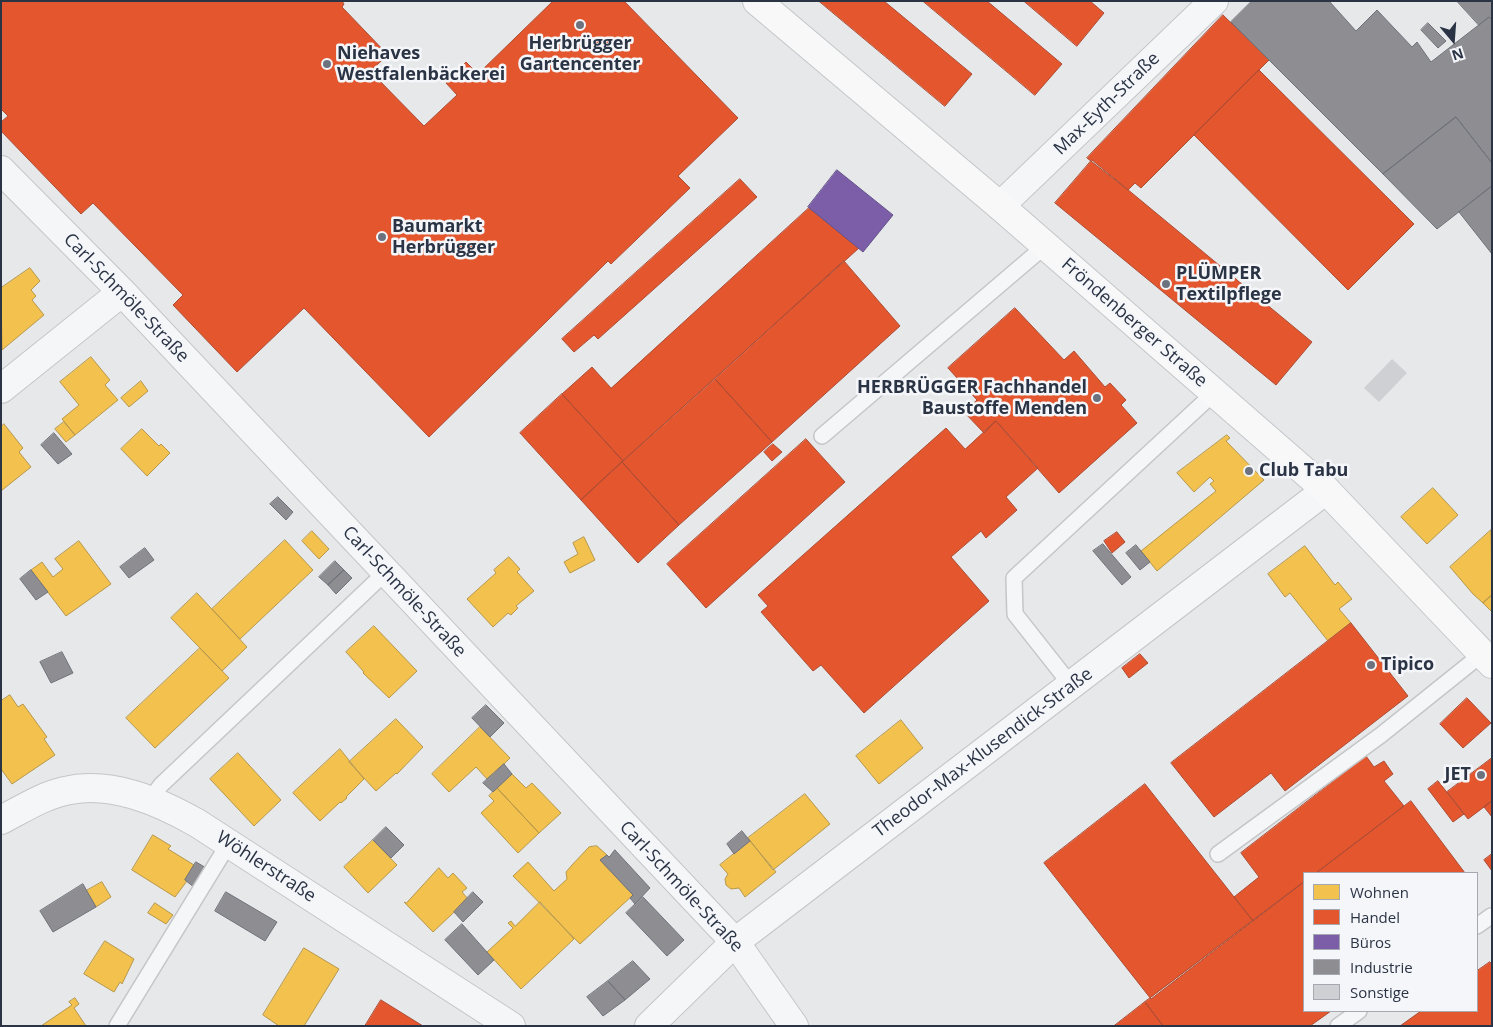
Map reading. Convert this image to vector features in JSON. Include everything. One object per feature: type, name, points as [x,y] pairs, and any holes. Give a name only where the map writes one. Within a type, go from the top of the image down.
[{"type":"main road","name":"Fröndenberger Straße","points":[[757,1],[1000,206],[1326,490],[1487,659]]},
{"type":"street","name":"Max-Eyth-Straße","points":[[1000,206],[1214,1]]},
{"type":"street","name":"Carl-Schmöle-Straße","points":[[1,170],[122,292],[735,942],[794,1026]]},
{"type":"street","points":[[1,390],[122,292]]},
{"type":"street","name":"Theodor-Max-Klusendick-Straße","points":[[649,1026],[735,942],[1326,490]]},
{"type":"street","name":"Wöhlerstraße","points":[[1,820],[63,791],[85,787],[150,800],[197,823],[229,843],[511,1026]]},
{"type":"lane","points":[[822,436],[1045,246]]},
{"type":"lane","points":[[1070,685],[1015,614],[1014,578],[1214,393]]},
{"type":"lane","points":[[150,800],[161,785],[386,572]]},
{"type":"lane","points":[[1218,854],[1487,659]]},
{"type":"lane","points":[[117,1026],[229,843]]},
{"type":"lane","points":[[1478,925],[1491,916]]},
{"type":"lane","points":[[1338,1026],[1358,1012]]},
{"type":"building: Wohnen","points":[[30,268],[40,281],[31,290],[36,296],[32,300],[44,315],[2,350],[1,288]]},
{"type":"building: Wohnen","points":[[91,357],[110,380],[105,385],[118,400],[75,435],[62,419],[79,405],[60,382]]},
{"type":"building: Wohnen","points":[[141,381],[148,391],[129,407],[121,398]]},
{"type":"building: Wohnen","points":[[64,422],[75,435],[66,442],[55,429]]},
{"type":"building: Wohnen","points":[[4,424],[23,448],[19,452],[31,467],[1,491],[1,427]]},
{"type":"building: Wohnen","points":[[142,429],[159,446],[161,444],[170,453],[147,476],[121,449]]},
{"type":"building: Wohnen","points":[[1227,435],[1230,438],[1226,441],[1264,480],[1157,571],[1141,551],[1216,491],[1210,484],[1214,481],[1210,477],[1194,492],[1177,473]]},
{"type":"building: Wohnen","points":[[1433,488],[1458,515],[1427,544],[1401,517]]},
{"type":"building: Wohnen","points":[[1491,530],[1492,595],[1483,603],[1450,567]]},
{"type":"building: Wohnen","points":[[312,531],[329,549],[319,559],[302,541]]},
{"type":"building: Wohnen","points":[[584,537],[595,560],[570,573],[564,562],[578,554],[573,543]]},
{"type":"building: Wohnen","points":[[285,540],[313,570],[240,639],[212,609]]},
{"type":"building: Wohnen","points":[[79,541],[111,584],[66,616],[31,570],[42,562],[53,577],[63,569],[55,559]]},
{"type":"building: Wohnen","points":[[1305,546],[1335,585],[1338,582],[1352,599],[1339,609],[1351,623],[1328,641],[1290,593],[1285,597],[1268,574]]},
{"type":"building: Wohnen","points":[[509,557],[520,569],[517,572],[534,591],[516,606],[518,608],[511,615],[508,613],[493,627],[467,599],[496,573],[494,570]]},
{"type":"building: Wohnen","points":[[197,593],[247,647],[222,671],[171,618]]},
{"type":"building: Wohnen","points":[[1492,595],[1492,612],[1483,603]]},
{"type":"building: Wohnen","points":[[374,626],[417,671],[389,698],[363,673],[346,652]]},
{"type":"building: Wohnen","points":[[200,648],[229,678],[155,748],[126,718]]},
{"type":"building: Wohnen","points":[[10,695],[18,707],[23,704],[47,737],[44,739],[55,755],[12,784],[1,769],[1,701]]},
{"type":"building: Wohnen","points":[[396,719],[423,747],[397,774],[376,791],[349,762]]},
{"type":"building: Wohnen","points":[[901,720],[923,748],[879,784],[856,756]]},
{"type":"building: Wohnen","points":[[480,727],[510,758],[488,780],[476,767],[449,792],[432,774]]},
{"type":"building: Wohnen","points":[[340,749],[364,779],[347,798],[320,821],[293,793]]},
{"type":"building: Wohnen","points":[[238,753],[281,800],[254,826],[210,779]]},
{"type":"building: Wohnen","points":[[512,774],[526,788],[532,783],[561,813],[539,833],[497,788]]},
{"type":"building: Wohnen","points":[[497,788],[539,833],[518,853],[481,813],[494,801],[489,796]]},
{"type":"building: Wohnen","points":[[805,794],[830,824],[773,870],[748,838]]},
{"type":"building: Wohnen","points":[[153,835],[171,846],[168,849],[194,865],[185,880],[187,881],[175,897],[132,870]]},
{"type":"building: Wohnen","points":[[373,840],[397,865],[368,893],[344,867]]},
{"type":"building: Wohnen","points":[[750,841],[776,872],[745,897],[739,888],[731,889],[726,885],[725,879],[728,874],[720,865]]},
{"type":"building: Wohnen","points":[[597,846],[607,855],[600,860],[633,895],[580,944],[513,876],[528,862],[554,891],[567,879],[566,872],[589,847]]},
{"type":"building: Wohnen","points":[[439,868],[448,878],[453,873],[467,888],[462,892],[468,899],[433,932],[404,902],[406,903]]},
{"type":"building: Wohnen","points":[[102,882],[111,897],[96,907],[86,891]]},
{"type":"building: Wohnen","points":[[540,902],[574,939],[521,989],[487,952],[513,928],[508,923],[511,921],[515,926]]},
{"type":"building: Wohnen","points":[[155,903],[173,915],[166,924],[148,913]]},
{"type":"building: Wohnen","points":[[105,941],[134,959],[122,984],[120,982],[114,992],[84,974]]},
{"type":"building: Wohnen","points":[[304,948],[339,969],[304,1026],[279,1026],[263,1015]]},
{"type":"building: Wohnen","points":[[75,998],[79,1004],[74,1008],[86,1026],[41,1026],[72,1005],[69,1002]]},
{"type":"building: Handel","name":"Baumarkt Herbrügger","points":[[1,1],[342,1],[344,4],[342,7],[388,55],[370,71],[424,126],[457,95],[446,83],[466,62],[478,74],[553,1],[624,1],[738,118],[678,176],[690,188],[611,264],[608,261],[429,437],[304,308],[237,372],[173,305],[183,295],[93,203],[81,214],[1,131],[1,122],[8,116],[1,109]]},
{"type":"building: Handel","points":[[819,1],[884,1],[972,74],[945,106]]},
{"type":"building: Handel","points":[[923,1],[987,1],[1062,64],[1035,95]]},
{"type":"building: Handel","points":[[1024,1],[1090,1],[1104,13],[1077,46]]},
{"type":"building: Handel","points":[[1223,15],[1269,60],[1141,188],[1135,183],[1128,190],[1087,158]]},
{"type":"building: Handel","points":[[1259,70],[1414,224],[1348,290],[1194,135]]},
{"type":"building: Handel","points":[[1092,160],[1312,342],[1276,385],[1055,203]]},
{"type":"building: Handel","points":[[740,179],[757,197],[598,339],[594,335],[574,352],[562,339]]},
{"type":"building: Handel","points":[[809,208],[859,248],[623,461],[562,394],[592,367],[611,388]]},
{"type":"building: Handel","points":[[844,261],[900,326],[772,442],[715,379]]},
{"type":"building: Handel","points":[[1015,308],[1064,360],[1074,351],[1105,387],[1110,383],[1126,400],[1121,405],[1137,423],[1059,493],[996,421],[984,433],[964,412],[977,400],[948,368]]},
{"type":"building: Handel","points":[[715,379],[772,442],[679,525],[622,462]]},
{"type":"building: Handel","points":[[562,394],[623,461],[581,500],[520,433]]},
{"type":"building: Handel","points":[[996,421],[1038,468],[1006,497],[1017,510],[986,538],[981,531],[951,557],[989,601],[864,713],[821,665],[813,671],[761,612],[768,606],[758,595],[946,428],[965,449]]},
{"type":"building: Handel","points":[[806,439],[845,482],[706,608],[667,564]]},
{"type":"building: Handel","points":[[773,444],[782,452],[772,461],[764,452]]},
{"type":"building: Handel","points":[[622,462],[679,525],[638,563],[581,500]]},
{"type":"building: Handel","points":[[1117,532],[1125,542],[1112,553],[1104,541]]},
{"type":"building: Handel","points":[[1351,623],[1408,696],[1285,791],[1271,773],[1214,817],[1171,763]]},
{"type":"building: Handel","points":[[1140,654],[1148,663],[1129,678],[1122,668]]},
{"type":"building: Handel","points":[[1467,698],[1491,723],[1463,748],[1440,724]]},
{"type":"building: Handel","points":[[1366,756],[1374,767],[1384,761],[1393,774],[1384,781],[1404,806],[1317,872],[1303,872],[1303,883],[1253,921],[1234,897],[1259,877],[1241,853]]},
{"type":"building: Handel","name":"JET","points":[[1492,758],[1492,801],[1468,819],[1447,792]]},
{"type":"building: Handel","points":[[1438,781],[1464,814],[1453,822],[1428,789]]},
{"type":"building: Handel","points":[[1145,784],[1253,921],[1151,999],[1044,863]]},
{"type":"building: Handel","points":[[1411,801],[1464,872],[1317,872]]},
{"type":"building: Handel","points":[[1492,801],[1492,817],[1484,807]]},
{"type":"building: Handel","points":[[1492,854],[1492,871],[1484,860]]},
{"type":"building: Handel","points":[[1303,883],[1303,1012],[1330,1012],[1310,1026],[1163,1026],[1145,1002]]},
{"type":"building: Handel","points":[[1490,962],[1492,965],[1492,1026],[1400,1026],[1420,1012],[1478,1012],[1478,970]]},
{"type":"building: Handel","points":[[381,1000],[423,1026],[365,1026]]},
{"type":"building: Handel","points":[[1145,1002],[1163,1026],[1114,1026]]},
{"type":"building: Büros","points":[[837,170],[893,215],[863,252],[808,207]]},
{"type":"building: Industrie","points":[[1252,1],[1329,1],[1356,31],[1377,10],[1412,47],[1417,42],[1431,62],[1489,17],[1492,20],[1492,163],[1456,117],[1383,174],[1231,22]]},
{"type":"building: Industrie","points":[[1457,1],[1492,1],[1492,20],[1489,17],[1479,25]]},
{"type":"building: Industrie","points":[[1428,23],[1446,41],[1438,48],[1421,30]]},
{"type":"building: Industrie","points":[[1456,117],[1492,163],[1492,186],[1437,229],[1383,174]]},
{"type":"building: Industrie","points":[[1492,186],[1492,254],[1459,212]]},
{"type":"building: Industrie","points":[[54,433],[72,454],[58,464],[41,445]]},
{"type":"building: Industrie","points":[[278,497],[293,512],[286,520],[270,504]]},
{"type":"building: Industrie","points":[[1103,544],[1131,577],[1122,585],[1093,551]]},
{"type":"building: Industrie","points":[[1136,545],[1150,562],[1140,570],[1126,553]]},
{"type":"building: Industrie","points":[[145,548],[154,560],[129,578],[120,567]]},
{"type":"building: Industrie","points":[[335,561],[344,570],[328,585],[319,577]]},
{"type":"building: Industrie","points":[[31,570],[48,592],[36,600],[20,579]]},
{"type":"building: Industrie","points":[[344,570],[352,578],[336,594],[328,585]]},
{"type":"building: Industrie","points":[[62,652],[73,673],[51,683],[40,662]]},
{"type":"building: Industrie","points":[[486,705],[504,723],[490,737],[472,718]]},
{"type":"building: Industrie","points":[[504,764],[512,774],[493,792],[483,783]]},
{"type":"building: Industrie","points":[[386,827],[404,845],[391,858],[373,840]]},
{"type":"building: Industrie","points":[[742,831],[750,841],[734,854],[727,844]]},
{"type":"building: Industrie","points":[[615,850],[650,888],[635,904],[630,898],[633,895],[600,860],[607,855],[609,857]]},
{"type":"building: Industrie","points":[[196,862],[208,869],[195,888],[185,880]]},
{"type":"building: Industrie","points":[[83,884],[96,907],[53,932],[40,911]]},
{"type":"building: Industrie","points":[[226,892],[277,922],[265,941],[215,911]]},
{"type":"building: Industrie","points":[[473,892],[483,902],[463,922],[454,912]]},
{"type":"building: Industrie","points":[[643,897],[684,940],[667,956],[626,913]]},
{"type":"building: Industrie","points":[[462,924],[494,960],[478,975],[445,940]]},
{"type":"building: Industrie","points":[[633,961],[650,979],[625,1000],[608,981]]},
{"type":"building: Industrie","points":[[608,981],[625,1000],[603,1016],[587,997]]},
{"type":"building: Sonstige","points":[[1392,359],[1407,373],[1379,402],[1364,388]]},
{"type":"place","name":"Herbrügger Gartencenter","points":[[580,25]]},
{"type":"place","name":"Niehaves Westfalenbäckerei","points":[[327,64]]},
{"type":"place","name":"Baumarkt Herbrügger","points":[[382,237]]},
{"type":"place","name":"PLÜMPER Textilpflege","points":[[1166,284]]},
{"type":"place","name":"HERBRÜGGER Fachhandel Baustoffe Menden","points":[[1097,398]]},
{"type":"place","name":"Club Tabu","points":[[1249,471]]},
{"type":"place","name":"Tipico","points":[[1371,665]]},
{"type":"place","name":"JET","points":[[1481,775]]}]
